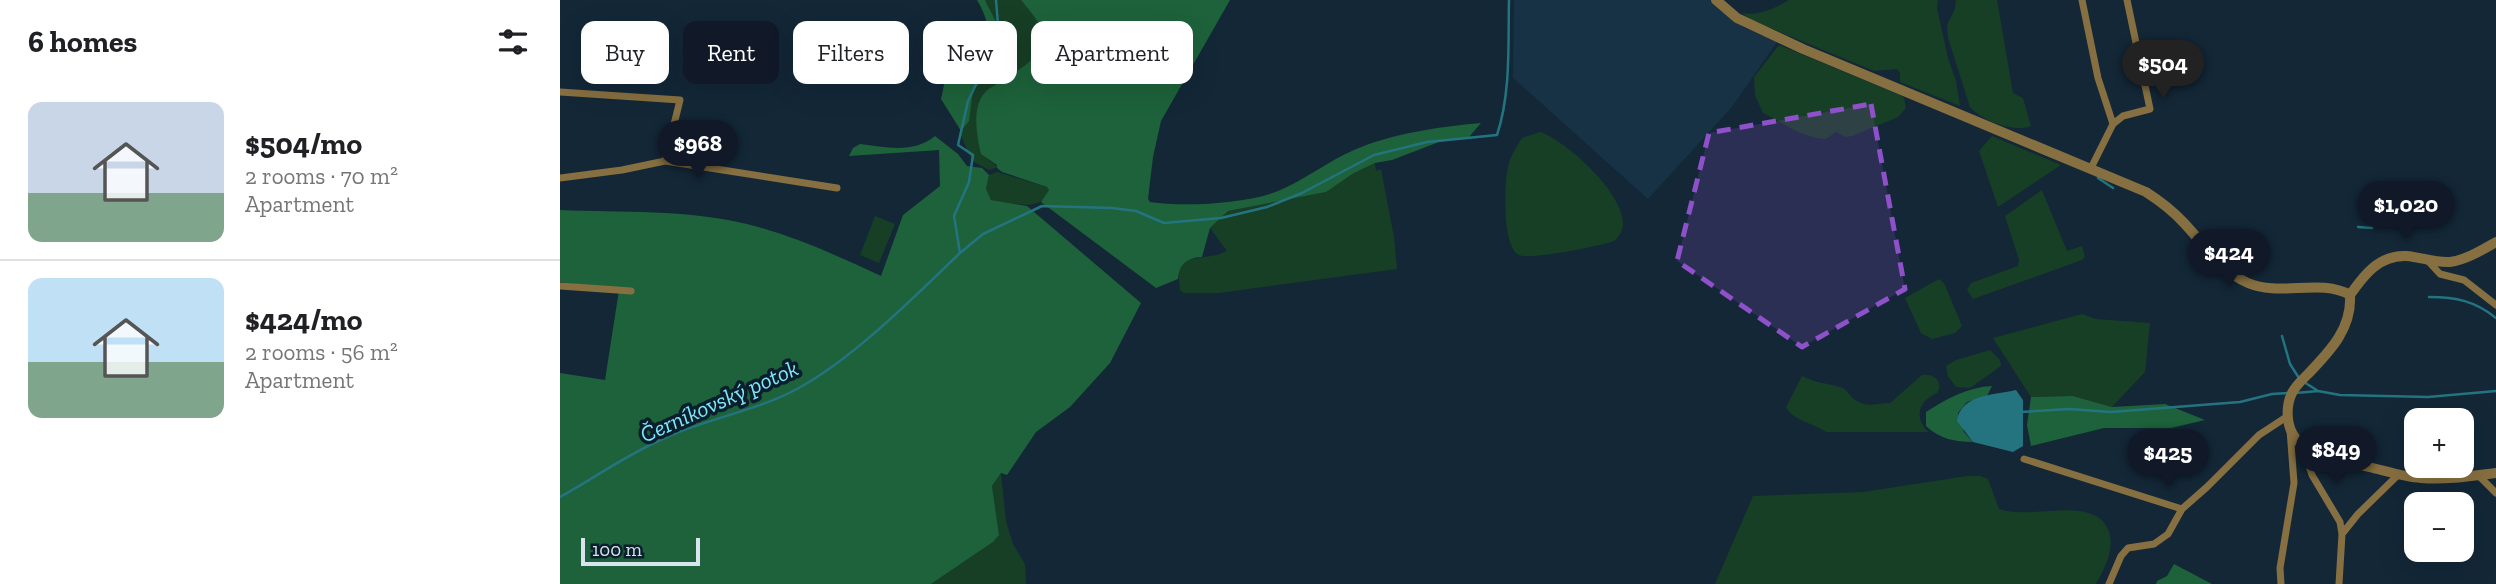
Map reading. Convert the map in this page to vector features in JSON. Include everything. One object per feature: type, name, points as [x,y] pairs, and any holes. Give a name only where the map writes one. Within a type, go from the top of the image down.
[{"type":"street","points":[[1716,0],[1737,18],[1803,49],[2146,192],[2167,206],[2219,260],[2248,283],[2278,288],[2339,289],[2350,295]]},
{"type":"street","points":[[2082,0],[2098,78],[2113,124]]},
{"type":"street","points":[[2091,168],[2113,124],[2123,116],[2150,109],[2127,0]]},
{"type":"street","points":[[560,92],[680,100],[665,161]]},
{"type":"street","points":[[560,177],[622,170],[665,161],[837,188]]},
{"type":"street","points":[[2281,584],[2280,568],[2294,483],[2288,416],[2290,395],[2346,328],[2351,310],[2350,295],[2367,271],[2387,258],[2407,256],[2429,261],[2453,261],[2496,242]]},
{"type":"street","points":[[2429,261],[2440,274],[2463,280],[2496,304]]},
{"type":"street","points":[[560,286],[631,291]]},
{"type":"street","points":[[2109,584],[2121,556],[2128,548],[2154,544],[2168,534],[2182,509],[2259,435],[2288,416]]},
{"type":"street","points":[[2290,429],[2303,446],[2312,475],[2336,513],[2342,534],[2339,584]]},
{"type":"street","points":[[2303,446],[2322,456],[2420,478],[2441,479],[2496,473]]},
{"type":"street","points":[[2024,459],[2182,509]]},
{"type":"street","points":[[2342,534],[2358,514],[2399,474]]},
{"type":"street","points":[[2478,475],[2496,493]]},
{"type":"highlighted area","points":[[1871,104],[1905,289],[1802,347],[1677,261],[1709,133]]},
{"type":"shaded area","points":[[977,0],[985,0],[996,21],[986,21]]},
{"type":"shaded area","points":[[985,0],[1021,0],[1038,21],[1031,21],[1031,61],[1017,72],[1017,21],[989,21],[989,8]]},
{"type":"shaded area","points":[[1021,0],[1230,0],[1193,65],[1193,21],[1037,21]]},
{"type":"shaded area","points":[[1514,0],[1710,0],[1743,27],[1777,42],[1732,107],[1648,199],[1513,78]]},
{"type":"shaded area","points":[[1789,0],[1938,0],[1937,8],[1960,106],[1900,82],[1897,69],[1874,71],[1751,20],[1742,13],[1761,12]]},
{"type":"shaded area","points":[[1956,0],[1997,0],[2013,93],[2023,98],[2031,126],[2007,127],[1982,117],[1970,107],[1948,38],[1947,25],[1955,9]]},
{"type":"shaded area","points":[[1779,45],[1900,95],[1904,98],[1906,108],[1898,117],[1852,136],[1846,137],[1836,132],[1826,139],[1800,133],[1763,113],[1755,95],[1754,77]]},
{"type":"shaded area","points":[[1031,61],[1031,84],[1182,84],[1161,121],[1153,157],[1148,199],[1150,202],[1215,203],[1249,199],[1288,187],[1344,154],[1384,139],[1481,123],[1469,137],[1439,142],[1392,160],[1375,163],[1326,192],[1228,211],[1210,228],[1202,257],[1188,260],[1180,269],[1178,279],[1156,288],[1041,202],[1049,190],[1047,187],[1002,172],[981,154],[976,123],[980,101],[986,91],[997,84],[1017,84],[1017,71]]},
{"type":"shaded area","points":[[945,84],[979,84],[973,90],[969,121],[961,131],[941,99]]},
{"type":"shaded area","points":[[979,84],[998,84],[984,93],[985,157],[998,167],[989,170],[974,162],[960,133],[973,90]]},
{"type":"shaded area","points":[[1540,132],[1585,163],[1614,197],[1621,214],[1622,229],[1614,241],[1537,256],[1519,255],[1513,250],[1506,214],[1508,167],[1522,138]]},
{"type":"shaded area","points":[[935,136],[958,154],[967,166],[982,168],[989,175],[986,189],[991,200],[1027,206],[1141,303],[1110,363],[1070,407],[1036,432],[1007,475],[1001,473],[992,486],[999,535],[993,542],[931,584],[560,584],[560,373],[605,380],[619,290],[560,282],[560,210],[677,214],[724,219],[799,240],[881,276],[903,215],[940,186],[939,150],[849,156],[853,148],[860,144],[889,148],[908,147],[927,142]]},
{"type":"shaded area","points":[[1992,136],[2061,165],[1998,207],[1979,151]]},
{"type":"shaded area","points":[[1375,163],[1376,171],[1381,169],[1397,269],[1219,293],[1184,293],[1180,290],[1178,271],[1186,260],[1227,251],[1210,228],[1228,211],[1325,192]]},
{"type":"shaded area","points":[[997,172],[1049,189],[1038,203],[998,202],[988,197],[986,189],[989,175]]},
{"type":"shaded area","points":[[2042,190],[2067,251],[2082,246],[2085,257],[1973,299],[1967,290],[1971,283],[2018,266],[2019,260],[2005,216]]},
{"type":"shaded area","points":[[875,216],[895,224],[879,263],[860,255]]},
{"type":"shaded area","points":[[1939,279],[1944,283],[1962,326],[1955,333],[1932,339],[1921,333],[1905,298]]},
{"type":"shaded area","points":[[2082,314],[2096,319],[2150,323],[2145,372],[2112,407],[2073,396],[2031,397],[1993,338]]},
{"type":"shaded area","points":[[1990,350],[2000,360],[2001,366],[1970,388],[1956,387],[1948,376],[1946,366],[1956,360]]},
{"type":"shaded area","points":[[1922,375],[1934,377],[1939,385],[1937,393],[1926,400],[1920,410],[1923,426],[1928,432],[1826,432],[1798,419],[1786,407],[1802,376],[1843,388],[1855,400],[1869,405],[1890,403]]},
{"type":"shaded area","points":[[1992,386],[1987,396],[1967,402],[1958,413],[1964,432],[1973,442],[1948,439],[1926,426],[1926,412],[1934,407],[1966,391]]},
{"type":"shaded area","points":[[2016,390],[2023,400],[2023,446],[2013,452],[1973,442],[1957,421],[1965,405],[1980,397]]},
{"type":"shaded area","points":[[2073,396],[2112,407],[2165,404],[2205,420],[2171,428],[2104,428],[2031,446],[2027,425],[2031,397]]},
{"type":"shaded area","points":[[1001,473],[1006,521],[1013,544],[1025,564],[1026,584],[931,584],[993,542],[999,535],[992,486]]},
{"type":"shaded area","points":[[1967,476],[1988,479],[1999,509],[2012,512],[2077,511],[2102,520],[2109,532],[2111,545],[2096,584],[1715,584],[1753,496],[1863,492]]},
{"type":"shaded area","points":[[2174,564],[2212,584],[2156,584],[2167,576]]},
{"type":"waterway","name":"Černíkovský potok","points":[[560,497],[653,443],[797,389],[861,344],[960,253],[954,216],[969,182],[973,155],[958,145],[968,101],[999,37],[996,0]]},
{"type":"waterway","points":[[960,253],[983,234],[1042,206],[1136,211],[1164,223],[1221,218],[1267,207],[1302,193],[1374,155],[1427,142],[1497,135],[1507,85],[1509,0]]},
{"type":"waterway","points":[[2098,178],[2113,188]]},
{"type":"waterway","points":[[2358,227],[2372,228]]},
{"type":"waterway","points":[[2429,297],[2465,301],[2496,318]]},
{"type":"waterway","points":[[2282,336],[2290,364],[2299,378]]},
{"type":"waterway","points":[[2304,382],[2318,391],[2340,395],[2428,397],[2496,391]]},
{"type":"waterway","points":[[2296,393],[2318,391]]},
{"type":"waterway","points":[[2021,412],[2069,409],[2111,412],[2240,402],[2289,393]]}]
